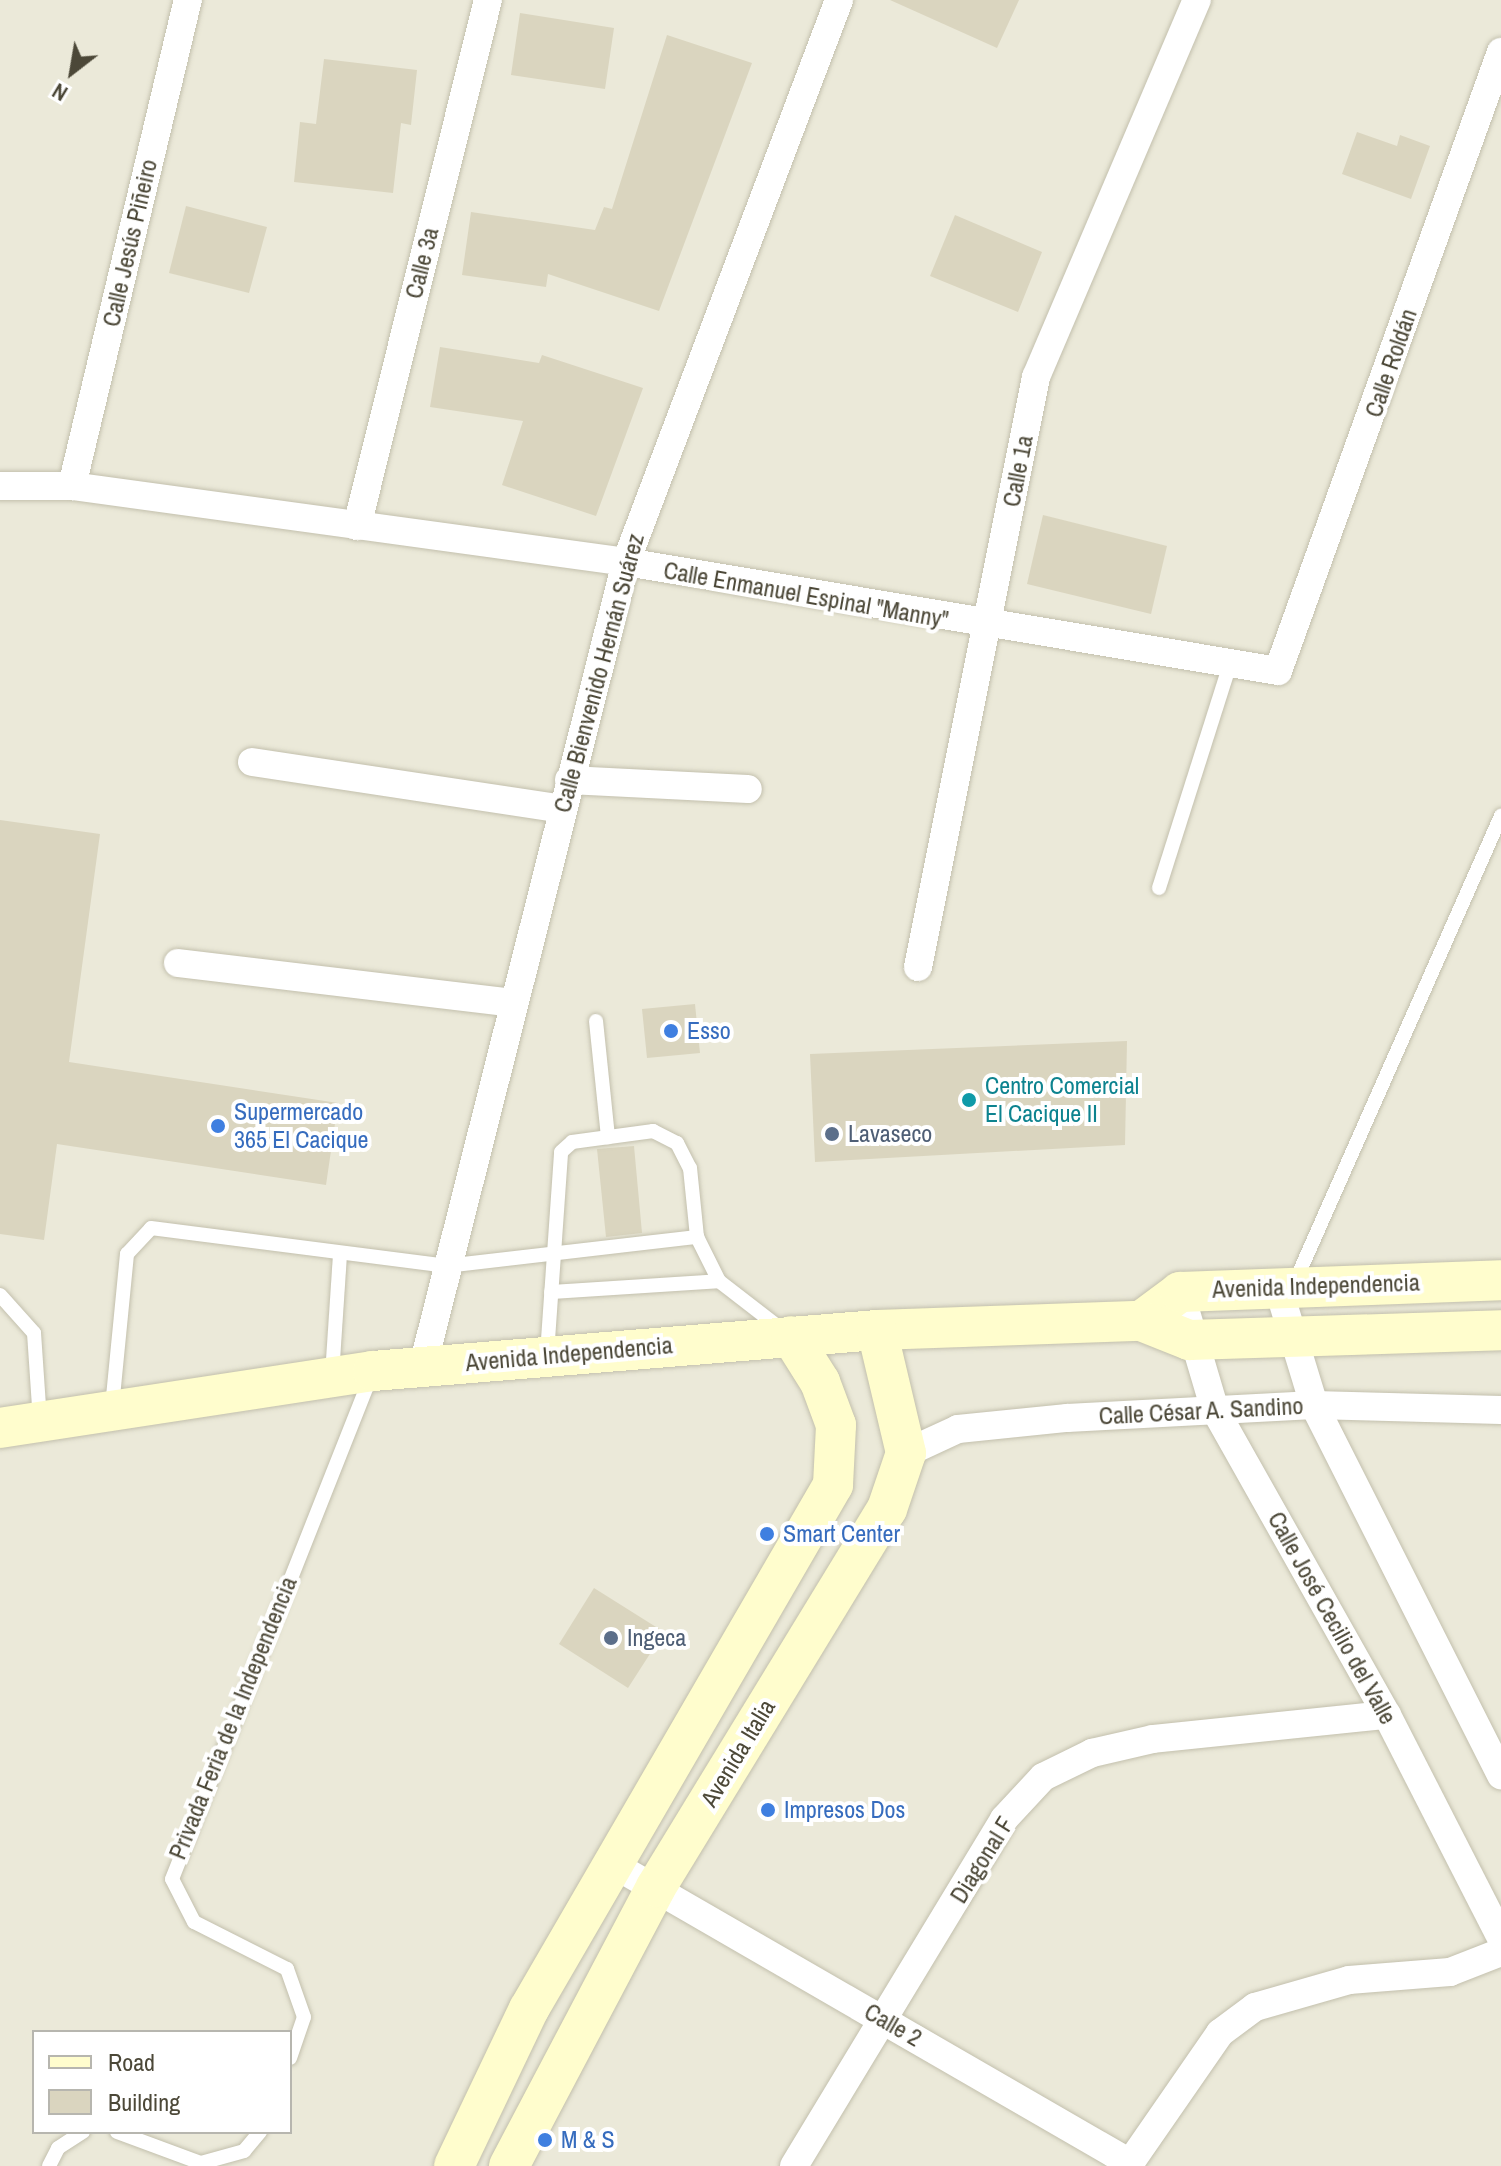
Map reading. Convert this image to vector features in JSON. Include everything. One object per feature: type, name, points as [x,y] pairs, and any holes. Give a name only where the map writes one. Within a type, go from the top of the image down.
[{"type":"main road","name":"Avenida Independencia","points":[[1141,1321],[1180,1292],[1501,1280]]},
{"type":"main road","name":"Avenida Independencia","points":[[0,1428],[111,1414],[373,1371],[547,1354],[877,1330],[1141,1321],[1189,1340],[1501,1330]]},
{"type":"main road","points":[[877,1330],[906,1453]]},
{"type":"main road","name":"Avenida Italia","points":[[454,2166],[529,2009],[616,1866],[833,1485],[836,1425],[820,1382],[791,1336]]},
{"type":"main road","name":"Avenida Italia","points":[[509,2166],[656,1887],[887,1509],[906,1453]]},
{"type":"street","name":"Calle Jesús Piñeiro","points":[[72,486],[188,0]]},
{"type":"street","name":"Calle 3a","points":[[357,526],[488,0]]},
{"type":"street","name":"Calle Bienvenido Hernán Suárez","points":[[423,1366],[512,1003],[626,562],[839,0]]},
{"type":"street","name":"Calle 1a","points":[[918,967],[1036,377],[1197,0]]},
{"type":"street","name":"Calle Roldán","points":[[1278,671],[1501,52]]},
{"type":"street","name":"Calle Enmanuel Espinal \"Manny\"","points":[[0,486],[72,486],[626,562],[988,628],[1229,667],[1278,671]]},
{"type":"street","points":[[252,762],[562,809]]},
{"type":"street","points":[[569,780],[748,789]]},
{"type":"street","points":[[178,963],[512,1003]]},
{"type":"street","points":[[1286,1286],[1290,1338],[1314,1405],[1501,1776]]},
{"type":"street","name":"Calle José Cecilio del Valle","points":[[1180,1292],[1189,1340],[1215,1410],[1387,1715],[1501,1938]]},
{"type":"street","name":"Calle César A. Sandino","points":[[906,1453],[958,1429],[1215,1410],[1314,1405],[1501,1410]]},
{"type":"street","name":"Diagonal F","points":[[794,2166],[886,2021],[1004,1819],[1043,1777],[1092,1753],[1153,1739],[1387,1715]]},
{"type":"street","name":"Calle 2","points":[[616,1866],[1129,2165]]},
{"type":"street","points":[[1129,2165],[1220,2033],[1255,2007],[1322,1985],[1450,1972],[1501,1952]]},
{"type":"lane","points":[[1159,888],[1229,667]]},
{"type":"lane","points":[[1286,1286],[1501,816]]},
{"type":"lane","points":[[596,1021],[608,1137]]},
{"type":"lane","points":[[547,1354],[561,1152],[572,1142],[653,1131],[677,1143],[690,1168],[697,1237],[719,1281],[791,1336]]},
{"type":"lane","points":[[111,1414],[127,1254],[151,1228],[340,1256],[446,1266],[697,1237]]},
{"type":"lane","points":[[332,1378],[340,1256]]},
{"type":"lane","points":[[551,1292],[719,1281]]},
{"type":"lane","points":[[0,1295],[34,1333],[40,1421]]},
{"type":"lane","name":"Privada Feria de la Independencia","points":[[292,2052],[304,2017],[287,1969],[194,1922],[172,1879],[373,1371]]},
{"type":"lane","points":[[49,2166],[58,2148],[80,2134]]},
{"type":"lane","points":[[122,2134],[201,2163],[244,2151],[258,2134]]},
{"type":"shaded area","points":[[0,0],[1501,0],[1501,2166],[0,2166]]},
{"type":"building","points":[[890,0],[1019,0],[997,48]]},
{"type":"building","points":[[520,13],[614,28],[605,89],[511,75]]},
{"type":"building","points":[[667,35],[752,63],[659,311],[548,274],[546,287],[462,275],[471,212],[595,230],[604,207],[612,209]]},
{"type":"building","points":[[324,59],[417,70],[411,125],[401,123],[393,193],[294,182],[300,122],[316,124]]},
{"type":"building","points":[[1357,132],[1397,146],[1400,135],[1430,146],[1411,199],[1342,174]]},
{"type":"building","points":[[186,206],[267,227],[249,293],[169,273]]},
{"type":"building","points":[[955,215],[1042,252],[1018,312],[930,276]]},
{"type":"building","points":[[440,347],[539,363],[542,355],[643,388],[596,516],[502,485],[523,421],[430,407]]},
{"type":"building","points":[[1043,515],[1167,546],[1151,614],[1027,584]]},
{"type":"building","points":[[0,820],[100,834],[69,1062],[338,1103],[326,1185],[57,1144],[44,1240],[0,1234]]},
{"type":"building","name":"Esso","points":[[695,1004],[700,1053],[647,1058],[642,1009]]},
{"type":"building","name":"Centro Comercial El Cacique II","points":[[1127,1041],[1125,1145],[815,1162],[810,1054]]},
{"type":"building","points":[[634,1146],[642,1233],[606,1237],[597,1149]]},
{"type":"building","name":"Ingeca","points":[[594,1588],[664,1632],[628,1688],[559,1644]]},
{"type":"place","name":"Esso","points":[[671,1031]]},
{"type":"place","name":"Centro Comercial El Cacique II","points":[[969,1100]]},
{"type":"place","name":"Supermercado 365 El Cacique","points":[[218,1126]]},
{"type":"place","name":"Lavaseco","points":[[832,1134]]},
{"type":"place","name":"Smart Center","points":[[767,1534]]},
{"type":"place","name":"Ingeca","points":[[611,1638]]},
{"type":"place","name":"Impresos Dos","points":[[768,1810]]},
{"type":"place","name":"M & S","points":[[545,2140]]}]
